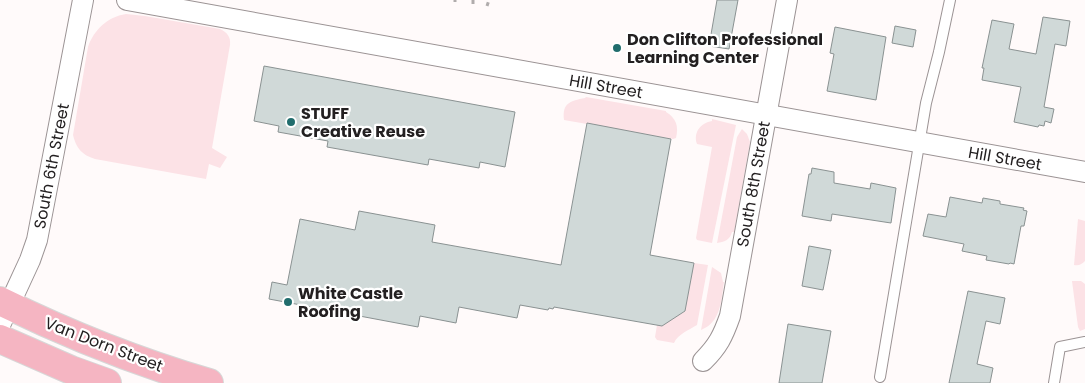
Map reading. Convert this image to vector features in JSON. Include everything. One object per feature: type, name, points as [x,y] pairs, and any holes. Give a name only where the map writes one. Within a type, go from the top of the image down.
[{"type":"main road","name":"Van Dorn Street","points":[[3,311],[57,328],[132,357],[209,383]]},
{"type":"main road","points":[[0,339],[71,370],[107,383]]},
{"type":"street","name":"South 6th Street","points":[[3,311],[30,260],[38,240],[83,0]]},
{"type":"street","name":"Hill Street","points":[[127,0],[1085,172]]},
{"type":"street","name":"South 8th Street","points":[[703,361],[714,350],[720,340],[730,316],[787,0]]},
{"type":"lane","points":[[880,377],[926,103],[940,52],[950,0]]},
{"type":"lane","points":[[1054,383],[1060,347],[1085,342]]},
{"type":"path","points":[[487,6],[488,0]]},
{"type":"shaded area","points":[[126,14],[220,29],[227,33],[229,37],[230,45],[212,148],[227,157],[220,168],[209,164],[206,179],[95,159],[83,153],[76,144],[73,135],[88,47],[102,25],[113,18]]},
{"type":"shaded area","points":[[586,97],[666,111],[676,123],[676,138],[564,120],[566,106],[575,100]]},
{"type":"shaded area","points":[[712,119],[736,125],[712,243],[697,240],[696,238],[712,147],[697,144],[696,136],[701,126],[712,121]]},
{"type":"shaded area","points":[[742,129],[747,134],[750,142],[734,232],[726,240],[717,243],[737,137]]},
{"type":"shaded area","points":[[1078,219],[1085,221],[1085,261],[1074,265]]},
{"type":"shaded area","points":[[694,263],[708,265],[697,325],[681,335],[674,343],[657,340],[655,337],[657,325],[662,326],[685,311]]},
{"type":"shaded area","points":[[712,267],[721,273],[724,282],[722,296],[719,310],[713,322],[701,330]]},
{"type":"shaded area","points":[[1072,281],[1081,281],[1085,284],[1085,329],[1080,331],[1078,327]]},
{"type":"building","points":[[717,0],[738,0],[729,49],[709,46]]},
{"type":"building","points":[[1043,17],[1070,21],[1066,46],[1055,44],[1044,107],[1054,109],[1051,123],[1045,121],[1044,126],[1039,125],[1038,127],[1014,122],[1021,87],[982,80],[984,68],[982,68],[992,20],[1014,24],[1009,49],[1036,54]]},
{"type":"building","points":[[895,26],[916,30],[913,47],[892,43]]},
{"type":"building","points":[[835,27],[886,37],[876,100],[827,91],[834,54],[830,53]]},
{"type":"building","points":[[264,66],[515,112],[505,167],[480,162],[479,168],[429,159],[428,165],[327,147],[328,141],[278,132],[279,126],[254,121]]},
{"type":"building","points":[[587,123],[671,139],[650,255],[694,263],[685,311],[662,326],[554,307],[548,310],[520,305],[517,318],[459,307],[456,323],[420,316],[418,327],[269,299],[272,282],[287,285],[300,219],[355,230],[359,211],[435,225],[432,242],[561,265]]},
{"type":"building","points":[[812,168],[834,172],[834,183],[870,189],[871,183],[896,188],[891,223],[832,214],[831,221],[802,216],[809,174],[811,174]]},
{"type":"building","points":[[950,197],[982,203],[983,198],[1000,201],[1000,204],[1024,208],[1023,210],[1027,211],[1024,226],[1021,226],[1014,264],[986,260],[987,256],[962,251],[964,244],[923,236],[928,214],[946,217]]},
{"type":"building","points":[[809,246],[831,250],[823,290],[802,286]]},
{"type":"building","points":[[968,291],[1005,298],[1000,324],[986,321],[977,364],[993,368],[990,383],[949,383]]},
{"type":"building","points":[[788,324],[831,331],[822,383],[779,383]]},
{"type":"place","name":"Don Clifton Professional Learning Center","points":[[617,48]]},
{"type":"place","name":"STUFF Creative Reuse","points":[[291,122]]},
{"type":"place","name":"White Castle Roofing","points":[[288,302]]}]
